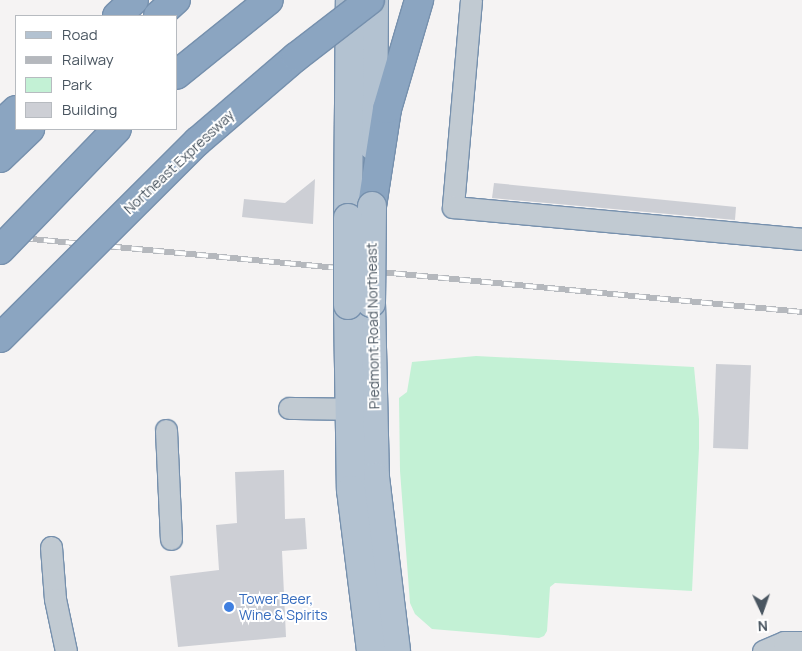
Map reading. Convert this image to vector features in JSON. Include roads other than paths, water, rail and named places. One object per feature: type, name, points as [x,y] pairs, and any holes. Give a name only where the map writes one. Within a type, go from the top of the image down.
[{"type":"highway","points":[[117,15],[134,0]]},
{"type":"highway","points":[[159,15],[176,0]]},
{"type":"highway","points":[[178,73],[269,0]]},
{"type":"highway","name":"Northeast Expressway","points":[[0,338],[198,141],[296,57],[372,0]]},
{"type":"highway","points":[[372,206],[387,109],[419,0]]},
{"type":"highway","points":[[11,139],[15,116]]},
{"type":"highway","points":[[0,250],[116,130]]},
{"type":"main road","name":"Piedmont Road Northeast","points":[[350,0],[348,218],[360,304],[375,477],[396,651]]},
{"type":"main road","name":"Piedmont Road Northeast","points":[[371,651],[351,490],[350,409],[372,206],[372,0]]},
{"type":"street","points":[[471,0],[453,207],[802,239]]},
{"type":"street","points":[[289,408],[350,409]]},
{"type":"street","points":[[166,430],[171,539]]},
{"type":"street","points":[[50,547],[55,598],[66,651]]},
{"type":"street","points":[[762,651],[784,642],[802,642]]},
{"type":"railway","points":[[0,236],[802,312]]},
{"type":"place","name":"Tower Beer, Wine & Spirits","points":[[229,607]]}]
